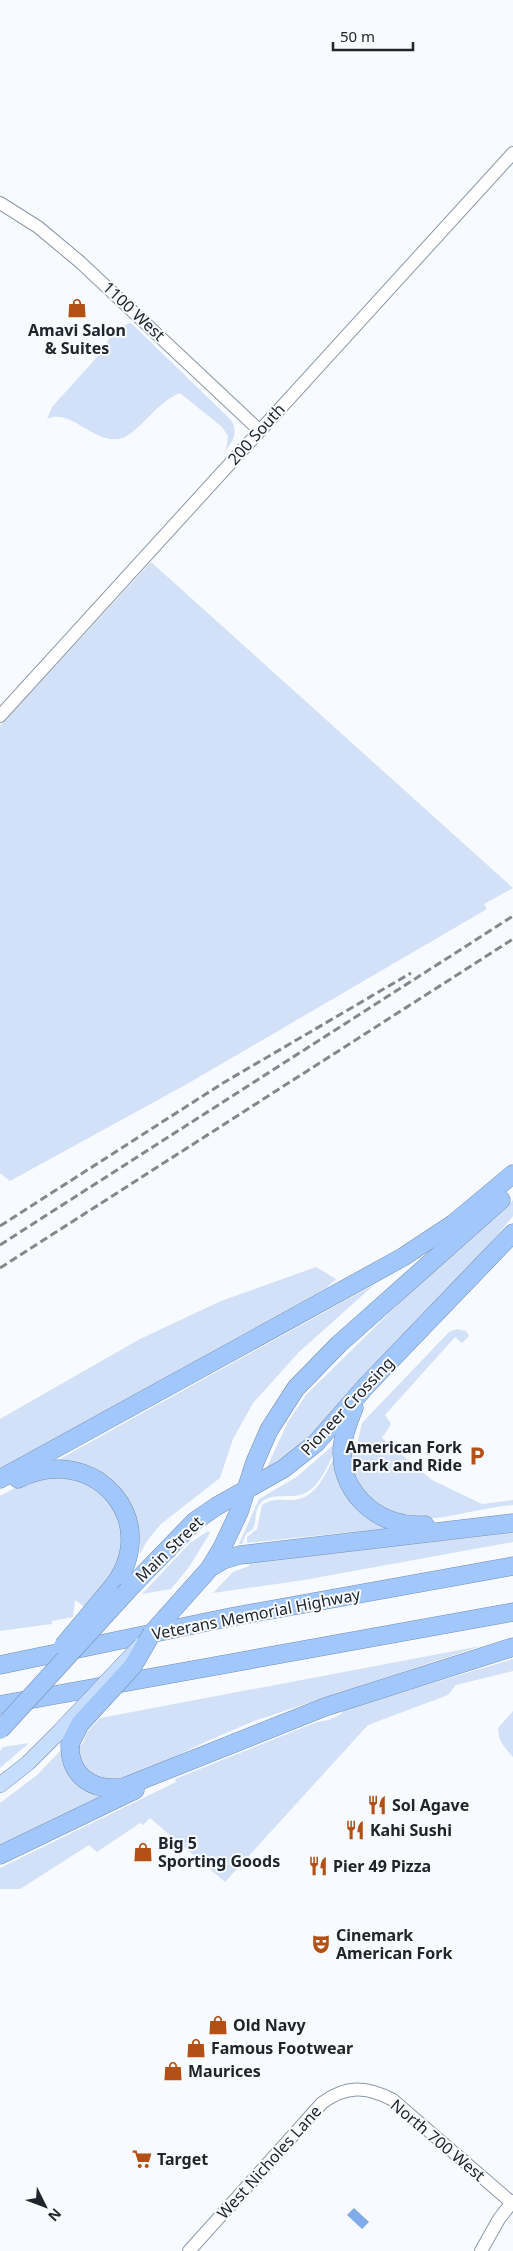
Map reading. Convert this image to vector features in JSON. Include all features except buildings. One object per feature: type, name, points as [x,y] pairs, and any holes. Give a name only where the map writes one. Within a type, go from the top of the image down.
[{"type":"highway","points":[[0,1479],[411,1252],[454,1224],[513,1174]]},
{"type":"highway","points":[[247,1490],[255,1462],[269,1430],[301,1381],[361,1324],[513,1190]]},
{"type":"highway","name":"Pioneer Crossing","points":[[247,1490],[304,1454],[513,1232]]},
{"type":"highway","points":[[366,1386],[349,1420],[342,1453],[344,1471],[351,1487],[371,1511],[399,1523],[420,1525],[513,1515]]},
{"type":"highway","points":[[0,1488],[30,1474],[57,1468],[82,1473],[98,1480],[111,1491],[127,1519],[130,1540],[125,1567],[109,1591],[67,1639],[35,1692]]},
{"type":"highway","name":"Main Street","points":[[63,1739],[80,1724],[133,1666],[152,1633],[210,1568],[229,1534],[247,1490]]},
{"type":"highway","name":"Main Street","points":[[0,1730],[187,1528],[217,1506],[247,1490]]},
{"type":"highway","points":[[210,1568],[223,1560],[240,1555],[513,1524]]},
{"type":"highway","name":"Veterans Memorial Highway","points":[[0,1665],[231,1617],[513,1566]]},
{"type":"highway","points":[[0,1705],[513,1612]]},
{"type":"highway","points":[[63,1739],[77,1772],[87,1782],[101,1788],[124,1787],[349,1699],[513,1647]]},
{"type":"highway","points":[[0,1855],[186,1763]]},
{"type":"main road","points":[[0,1785],[63,1739]]},
{"type":"street","name":"200 South","points":[[0,716],[513,153]]},
{"type":"street","name":"1100 West","points":[[0,203],[38,227],[80,262],[259,430]]},
{"type":"street","name":"North 700 West","points":[[359,2088],[370,2089],[393,2100],[512,2202]]},
{"type":"street","name":"West Nicholes Lane","points":[[189,2251],[322,2103],[333,2095],[348,2089],[359,2088]]},
{"type":"street","points":[[481,2251],[499,2219],[512,2202]]},
{"type":"shaded area","points":[[131,323],[231,420],[235,432],[226,450],[228,436],[222,427],[180,393],[163,403],[133,432],[119,439],[109,439],[100,436],[65,418],[47,419],[52,407],[99,355],[116,328]]},
{"type":"shaded area","points":[[151,562],[513,888],[484,904],[487,909],[187,1084],[10,1181],[0,1173],[0,726]]},
{"type":"shaded area","points":[[513,1200],[513,1216],[467,1272],[306,1440],[266,1469],[289,1420],[306,1395],[437,1266]]},
{"type":"shaded area","points":[[316,1267],[336,1279],[326,1288],[0,1469],[0,1419],[140,1339],[221,1301]]},
{"type":"shaded area","points":[[375,1284],[299,1352],[253,1403],[233,1439],[220,1478],[161,1524],[147,1541],[140,1554],[139,1534],[135,1517],[129,1501],[120,1488],[109,1477],[95,1468],[58,1460]]},
{"type":"shaded area","points":[[457,1329],[466,1331],[469,1336],[462,1343],[455,1337],[385,1415],[391,1424],[382,1438],[432,1480],[482,1504],[513,1500],[513,1505],[426,1519],[411,1519],[397,1516],[374,1502],[366,1492],[358,1481],[350,1454],[355,1453],[362,1423],[449,1332]]},
{"type":"shaded area","points":[[339,1440],[326,1469],[313,1488],[301,1495],[276,1496],[265,1500],[257,1510],[253,1529],[246,1534],[242,1544],[239,1544],[259,1499],[298,1476]]},
{"type":"shaded area","points":[[336,1454],[341,1471],[390,1528],[247,1543],[247,1537],[257,1529],[262,1505],[273,1500],[292,1500],[308,1495],[320,1483]]},
{"type":"shaded area","points":[[39,1475],[83,1475],[125,1517],[120,1565],[86,1608],[75,1600],[73,1617],[52,1621],[52,1624],[0,1631],[0,1496]]},
{"type":"shaded area","points":[[208,1531],[210,1533],[189,1567],[171,1589],[142,1594],[190,1543]]},
{"type":"shaded area","points":[[513,1533],[513,1542],[304,1580],[213,1593],[233,1572],[249,1566],[249,1563]]},
{"type":"shaded area","points":[[481,1646],[254,1721],[205,1742],[134,1777],[103,1781],[83,1768],[77,1745],[82,1745],[87,1732],[100,1718]]},
{"type":"shaded area","points":[[513,1659],[513,1671],[456,1685],[448,1695],[368,1725],[225,1882],[150,1818],[143,1825],[140,1823],[97,1852],[89,1845],[20,1889],[0,1889],[0,1868],[176,1782],[175,1779],[317,1722],[329,1720],[341,1714],[343,1710]]},
{"type":"shaded area","points":[[513,1711],[513,1757],[501,1741],[498,1728]]},
{"type":"shaded area","points":[[29,1743],[0,1768],[0,1751],[3,1747]]},
{"type":"shaded area","points":[[62,1749],[73,1773],[82,1786],[95,1795],[105,1798],[0,1849],[0,1803],[37,1775]]},
{"type":"water","points":[[354,2208],[369,2222],[362,2229],[347,2215]]},
{"type":"railway","points":[[0,1245],[513,916]]},
{"type":"railway","points":[[0,1268],[513,939]]},
{"type":"railway","points":[[0,1226],[223,1083],[411,973]]},
{"type":"place","name":"Amavi Salon & Suites","points":[[77,308]]},
{"type":"place","name":"American Fork Park and Ride","points":[[477,1456]]},
{"type":"place","name":"Sol Agave","points":[[377,1805]]},
{"type":"place","name":"Kahi Sushi","points":[[355,1830]]},
{"type":"place","name":"Big 5 Sporting Goods","points":[[143,1852]]},
{"type":"place","name":"Pier 49 Pizza","points":[[318,1866]]},
{"type":"place","name":"Cinemark American Fork","points":[[321,1944]]},
{"type":"place","name":"Old Navy","points":[[218,2025]]},
{"type":"place","name":"Famous Footwear","points":[[196,2048]]},
{"type":"place","name":"Maurices","points":[[173,2071]]},
{"type":"place","name":"Target","points":[[142,2159]]}]
